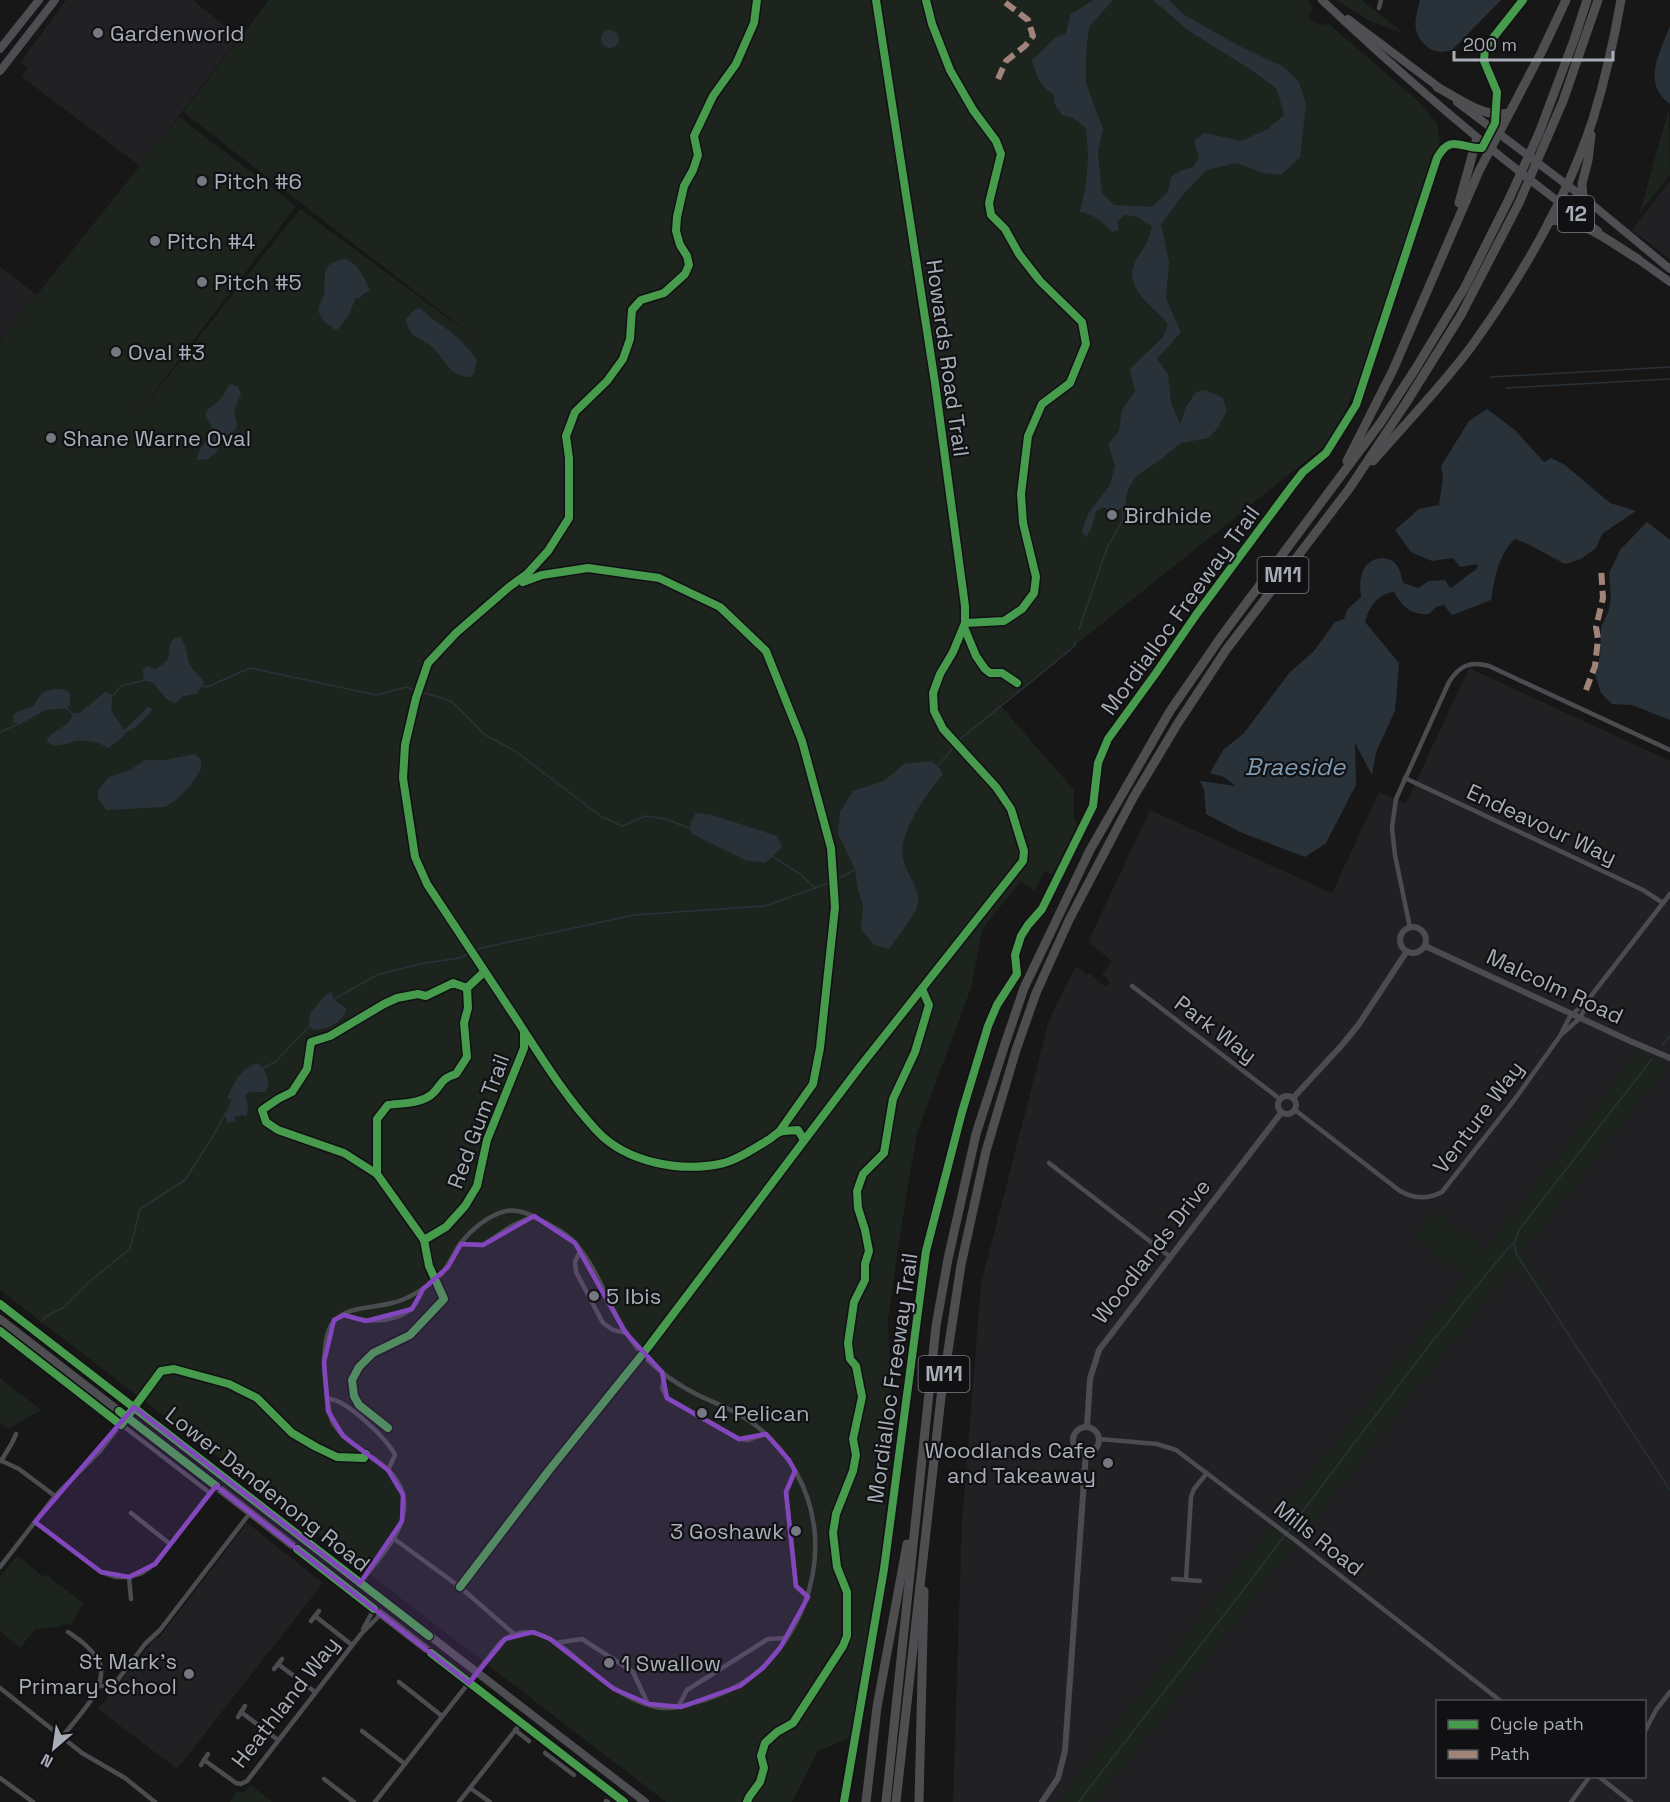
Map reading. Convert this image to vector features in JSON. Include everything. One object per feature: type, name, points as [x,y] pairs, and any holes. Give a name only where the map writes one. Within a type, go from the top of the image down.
[{"type":"highway","points":[[0,50],[39,0]]},
{"type":"highway","points":[[0,71],[55,0]]},
{"type":"highway","points":[[1338,481],[1393,370],[1455,223],[1490,149],[1566,0]]},
{"type":"highway","name":"M11","points":[[896,1802],[926,1524],[950,1329],[961,1265],[981,1174],[1016,1050],[1036,993],[1069,920],[1133,798],[1178,723],[1226,650],[1349,489],[1440,351],[1479,281],[1543,135],[1587,0]]},
{"type":"highway","name":"M11","points":[[1543,135],[1563,101],[1598,0]]},
{"type":"highway","points":[[1349,489],[1469,348],[1513,285],[1549,221],[1592,121],[1621,0]]},
{"type":"highway","points":[[1437,87],[1483,111],[1496,115],[1509,113]]},
{"type":"highway","points":[[1583,197],[1582,184],[1588,160],[1592,121]]},
{"type":"highway","points":[[1455,223],[1464,180],[1477,138]]},
{"type":"highway","name":"M11","points":[[886,1802],[936,1326],[948,1259],[976,1134],[1024,988],[1090,850],[1170,711],[1221,637],[1381,422],[1433,342],[1515,200]]},
{"type":"highway","points":[[1549,221],[1567,220],[1580,225],[1638,259]]},
{"type":"highway","name":"Lower Dandenong Road","points":[[0,1304],[645,1802]]},
{"type":"highway","name":"Lower Dandenong Road","points":[[0,1319],[124,1421],[213,1490],[250,1513],[521,1723],[567,1764],[619,1800]]},
{"type":"highway","points":[[866,1802],[878,1707],[910,1528],[936,1326]]},
{"type":"highway","points":[[919,1802],[926,1524]]},
{"type":"main road","name":"12","points":[[1322,0],[1583,197],[1670,269]]},
{"type":"main road","name":"12","points":[[1322,0],[1407,79],[1490,149],[1670,282]]},
{"type":"street","points":[[31,0],[31,10]]},
{"type":"street","points":[[1378,8],[1381,0]]},
{"type":"street","points":[[1410,928],[1395,855],[1392,828],[1396,799],[1456,670],[1466,664],[1477,663],[1489,666],[1670,750]]},
{"type":"street","name":"Endeavour Way","points":[[1405,778],[1643,890],[1664,903]]},
{"type":"street","points":[[1580,1018],[1591,996],[1670,894]]},
{"type":"street","points":[[1410,928],[1418,928],[1424,933],[1425,946],[1418,952],[1407,951],[1402,947],[1400,939],[1403,932],[1410,928]]},
{"type":"street","name":"Malcolm Road","points":[[1425,946],[1670,1058]]},
{"type":"street","points":[[1293,1098],[1359,1024],[1407,951]]},
{"type":"street","name":"Park Way","points":[[1132,986],[1280,1099]]},
{"type":"street","name":"Venture Way","points":[[1295,1110],[1400,1191],[1419,1198],[1435,1196],[1451,1183],[1560,1036],[1572,1014],[1591,996]]},
{"type":"street","name":"Venture Way","points":[[1560,1036],[1580,1018]]},
{"type":"street","points":[[1285,1096],[1293,1098],[1297,1105],[1295,1110],[1288,1114],[1281,1113],[1278,1107],[1280,1099],[1285,1096]]},
{"type":"street","name":"Woodlands Drive","points":[[1087,1427],[1090,1379],[1098,1350],[1281,1113]]},
{"type":"street","points":[[1049,1162],[1169,1256]]},
{"type":"street","points":[[361,1583],[393,1538],[402,1521],[403,1495],[398,1483],[388,1470],[343,1436],[333,1424],[328,1411],[329,1399],[324,1362],[326,1338],[334,1320],[351,1311],[392,1304],[410,1297],[435,1281],[448,1267],[472,1230],[489,1218],[506,1211],[524,1211],[560,1230],[575,1243],[627,1333],[644,1356],[662,1372],[698,1395],[746,1418],[766,1434],[789,1460],[812,1509],[815,1571],[808,1597],[786,1638],[763,1668],[740,1686],[711,1698],[678,1707],[662,1707],[614,1689],[543,1635],[533,1632],[514,1634],[500,1643],[375,1802]]},
{"type":"street","points":[[461,1244],[483,1245],[513,1225],[534,1216]]},
{"type":"street","points":[[580,1251],[575,1262],[576,1272],[603,1323],[613,1330],[627,1333]]},
{"type":"street","points":[[344,1315],[366,1321],[399,1316],[412,1309],[423,1289]]},
{"type":"street","name":"Lower Dandenong Road","points":[[0,1331],[124,1421]]},
{"type":"street","points":[[662,1372],[664,1380],[662,1388],[667,1398],[739,1439],[747,1440],[766,1434]]},
{"type":"street","points":[[329,1399],[336,1399],[350,1407],[391,1446],[395,1455],[388,1470]]},
{"type":"street","points":[[0,1567],[55,1496],[99,1452],[134,1407]]},
{"type":"street","points":[[1087,1427],[1094,1429],[1099,1439],[1094,1450],[1086,1452],[1079,1450],[1074,1438],[1080,1429],[1087,1427]]},
{"type":"street","points":[[16,1434],[0,1460],[19,1469],[55,1496]]},
{"type":"street","name":"Mills Road","points":[[1099,1439],[1156,1444],[1176,1450],[1501,1700]]},
{"type":"street","points":[[1042,1802],[1058,1778],[1065,1751],[1086,1452]]},
{"type":"street","points":[[795,1471],[786,1492],[796,1586],[808,1597]]},
{"type":"street","points":[[1186,1580],[1191,1497],[1194,1489],[1207,1473]]},
{"type":"street","points":[[35,1522],[101,1572],[115,1577],[129,1577],[142,1573],[155,1564],[213,1490]]},
{"type":"street","points":[[131,1513],[170,1544]]},
{"type":"street","points":[[100,1686],[113,1686],[250,1513]]},
{"type":"street","points":[[393,1538],[460,1587],[514,1634]]},
{"type":"street","points":[[129,1577],[131,1599]]},
{"type":"street","points":[[1173,1579],[1200,1581]]},
{"type":"street","points":[[319,1611],[313,1619],[352,1645]]},
{"type":"street","name":"Heathland Way","points":[[204,1760],[234,1782],[243,1783],[249,1778],[378,1612]]},
{"type":"street","name":"Heathland Way","points":[[361,1634],[378,1612]]},
{"type":"street","points":[[62,1737],[100,1686],[102,1668],[89,1648],[68,1632]]},
{"type":"street","points":[[678,1707],[687,1690],[768,1638],[786,1638]]},
{"type":"street","points":[[555,1643],[582,1639],[633,1672],[649,1704]]},
{"type":"street","points":[[278,1664],[315,1692]]},
{"type":"street","points":[[399,1682],[442,1716]]},
{"type":"street","points":[[0,1688],[94,1761],[125,1779],[153,1801]]},
{"type":"street","points":[[1646,1729],[1656,1710],[1670,1692]]},
{"type":"street","points":[[245,1707],[239,1714],[278,1740]]},
{"type":"street","points":[[459,1802],[521,1723]]},
{"type":"street","points":[[515,1730],[529,1741]]},
{"type":"street","points":[[362,1731],[405,1764]]},
{"type":"street","name":"Lower Dandenong Road","points":[[545,1753],[567,1764],[574,1775]]},
{"type":"street","name":"Heathland Way","points":[[201,1765],[208,1754]]},
{"type":"street","points":[[0,1778],[33,1802]]},
{"type":"street","points":[[1571,1802],[1589,1778]]},
{"type":"street","points":[[1600,1778],[1631,1802]]},
{"type":"street","points":[[1606,1783],[1610,1778]]},
{"type":"street","points":[[324,1779],[354,1802]]},
{"type":"street","points":[[470,1788],[490,1802]]},
{"type":"highlighted area","points":[[534,1216],[575,1243],[625,1332],[662,1372],[667,1398],[739,1439],[766,1434],[789,1460],[795,1471],[786,1492],[796,1586],[808,1597],[780,1648],[763,1668],[740,1686],[681,1707],[649,1704],[614,1689],[550,1639],[533,1632],[505,1639],[469,1683],[216,1486],[155,1564],[129,1577],[101,1572],[35,1522],[134,1407],[360,1583],[402,1521],[403,1495],[388,1470],[343,1436],[328,1411],[324,1362],[334,1320],[344,1315],[366,1321],[412,1309],[423,1289],[448,1267],[461,1244],[483,1245]]},
{"type":"shaded area","points":[[66,0],[193,0],[239,38],[140,166],[22,77],[27,68],[20,63]]},
{"type":"shaded area","points":[[269,0],[1307,0],[1310,2],[1312,11],[1308,17],[1318,25],[1329,24],[1419,102],[1437,123],[1440,142],[1369,358],[1341,421],[1326,445],[1000,705],[1074,790],[1074,820],[1081,829],[1063,855],[1061,868],[1053,875],[1044,871],[1034,891],[1021,881],[982,931],[971,988],[917,1133],[888,1318],[892,1446],[876,1603],[850,1738],[818,1751],[792,1802],[666,1802],[0,1290],[0,341],[179,117],[296,206],[131,423],[300,209],[482,343],[183,112]]},
{"type":"shaded area","points":[[1336,0],[1361,0],[1405,34],[1368,20]]},
{"type":"shaded area","points":[[1669,108],[1670,175],[1640,212]]},
{"type":"shaded area","points":[[1670,181],[1670,259],[1632,230]]},
{"type":"shaded area","points":[[0,267],[37,295],[0,340]]},
{"type":"shaded area","points":[[1469,668],[1670,761],[1670,1802],[953,1802],[962,1521],[981,1284],[1049,1020],[1076,966],[1087,975],[1089,973],[1104,986],[1110,984],[1102,974],[1112,961],[1088,942],[1150,810],[1332,893],[1379,792],[1406,803]]},
{"type":"shaded area","points":[[1639,1051],[1669,1064],[1522,1254],[1552,1300],[1511,1268],[1301,1538],[1276,1519],[1464,1277],[1414,1238],[1435,1210],[1486,1249]]},
{"type":"shaded area","points":[[0,1378],[41,1410],[8,1429],[0,1422]]},
{"type":"shaded area","name":"St Mark's Primary School","points":[[247,1523],[323,1583],[177,1769],[98,1709],[155,1639],[159,1638]]},
{"type":"shaded area","points":[[1271,1526],[1295,1545],[1097,1802],[1057,1802]]},
{"type":"shaded area","points":[[17,1556],[44,1577],[47,1575],[83,1603],[71,1625],[35,1629],[20,1648],[0,1631],[0,1577]]},
{"type":"shaded area","points":[[251,1785],[272,1802],[230,1802],[236,1792],[243,1793]]},
{"type":"water","points":[[1093,0],[1113,0],[1089,27],[1086,83],[1103,129],[1098,153],[1102,193],[1114,205],[1152,207],[1168,192],[1171,177],[1182,170],[1193,167],[1199,158],[1194,141],[1204,133],[1241,141],[1268,129],[1284,115],[1277,89],[1250,69],[1189,31],[1153,0],[1169,0],[1183,14],[1237,45],[1284,67],[1299,82],[1306,105],[1300,157],[1281,175],[1263,173],[1237,163],[1206,170],[1181,197],[1161,225],[1169,262],[1166,299],[1181,332],[1157,359],[1168,374],[1171,403],[1180,424],[1186,407],[1196,392],[1206,390],[1223,398],[1227,411],[1217,429],[1208,438],[1181,443],[1135,477],[1127,492],[1125,507],[1114,511],[1103,507],[1096,511],[1086,538],[1082,531],[1088,514],[1110,485],[1115,465],[1108,444],[1119,431],[1122,410],[1135,391],[1130,369],[1163,337],[1168,324],[1147,303],[1133,279],[1132,270],[1148,240],[1152,226],[1137,217],[1125,215],[1117,222],[1119,230],[1112,232],[1098,219],[1080,212],[1087,170],[1088,148],[1085,127],[1073,118],[1062,115],[1054,103],[1054,95],[1039,80],[1032,60],[1055,38],[1066,33],[1070,15]]},
{"type":"water","points":[[1420,0],[1501,0],[1453,49],[1441,52],[1430,49],[1418,35],[1416,14]]},
{"type":"water","points":[[1670,26],[1670,104],[1661,96],[1656,87],[1655,67]]},
{"type":"water","points":[[610,30],[616,33],[619,39],[616,45],[610,48],[604,45],[601,39],[604,33]]},
{"type":"water","points":[[345,259],[357,268],[370,291],[360,298],[355,298],[348,316],[336,330],[322,318],[319,308],[324,295],[327,267],[336,261]]},
{"type":"water","points":[[419,308],[446,328],[468,348],[477,360],[474,373],[470,377],[457,374],[436,350],[410,330],[406,320]]},
{"type":"water","points":[[232,384],[238,387],[241,394],[234,410],[237,425],[235,430],[223,440],[216,453],[207,459],[197,460],[199,452],[213,429],[205,414]]},
{"type":"water","name":"Braeside","points":[[1487,409],[1515,430],[1544,462],[1551,458],[1565,465],[1610,503],[1636,511],[1602,534],[1596,548],[1581,559],[1565,564],[1515,539],[1501,559],[1491,600],[1452,615],[1444,605],[1436,607],[1429,614],[1417,613],[1404,606],[1394,592],[1378,598],[1365,622],[1399,663],[1395,711],[1376,752],[1372,775],[1355,743],[1356,785],[1326,843],[1305,857],[1240,832],[1206,814],[1204,789],[1200,781],[1236,786],[1224,777],[1210,773],[1223,750],[1244,733],[1290,672],[1314,651],[1335,622],[1344,619],[1347,610],[1361,597],[1362,572],[1368,564],[1382,558],[1392,561],[1399,569],[1403,583],[1418,588],[1429,581],[1445,580],[1450,588],[1476,570],[1478,564],[1460,567],[1453,558],[1432,561],[1411,552],[1395,530],[1419,509],[1439,505],[1443,477],[1441,466],[1469,421]]},
{"type":"water","points":[[1647,522],[1670,540],[1670,720],[1632,705],[1612,704],[1601,693],[1595,674],[1600,656],[1601,628],[1609,610],[1611,596],[1609,573],[1620,550]]},
{"type":"water","points":[[180,637],[189,662],[204,683],[196,694],[183,696],[175,703],[166,698],[153,683],[144,681],[143,670],[147,666],[156,669],[166,661],[169,657],[170,644],[174,638]]},
{"type":"water","points":[[62,689],[70,693],[70,704],[67,708],[46,710],[20,724],[13,722],[13,716],[17,712],[34,706],[45,692]]},
{"type":"water","points":[[105,692],[113,695],[112,711],[124,730],[148,707],[152,709],[151,712],[135,728],[125,733],[108,748],[87,741],[75,741],[57,746],[47,742],[52,734],[68,723],[72,714],[81,712]]},
{"type":"water","points":[[195,754],[201,760],[201,769],[191,785],[165,807],[106,810],[98,798],[98,790],[109,777],[130,770],[145,760],[165,760]]},
{"type":"water","points":[[931,761],[943,774],[909,825],[903,848],[903,859],[918,895],[917,907],[889,949],[874,945],[861,929],[863,906],[855,869],[838,834],[840,812],[853,791],[884,781],[904,764]]},
{"type":"water","points":[[696,813],[712,815],[777,836],[782,847],[765,863],[745,860],[692,834],[690,824]]},
{"type":"water","points":[[332,991],[333,999],[347,1009],[333,1025],[313,1030],[309,1026],[310,1013]]},
{"type":"water","points":[[258,1063],[267,1077],[268,1084],[265,1092],[250,1092],[245,1095],[248,1105],[247,1116],[235,1117],[235,1121],[227,1123],[225,1115],[230,1109],[231,1100],[227,1098],[242,1072]]},
{"type":"waterway","points":[[1491,377],[1670,367]]},
{"type":"waterway","points":[[1506,388],[1670,379]]},
{"type":"waterway","points":[[1079,629],[1107,548],[1123,519],[1122,509]]},
{"type":"waterway","points":[[959,740],[1075,646],[1075,642]]},
{"type":"waterway","points":[[203,686],[207,687],[250,668],[376,695],[406,687],[451,701],[485,735],[515,751],[602,817],[622,826],[645,816],[666,819],[691,829]]},
{"type":"waterway","points":[[114,695],[121,686],[146,680]]},
{"type":"waterway","points":[[65,707],[73,714]]},
{"type":"waterway","points":[[0,732],[21,723]]},
{"type":"waterway","points":[[939,765],[955,745]]},
{"type":"waterway","points":[[772,856],[800,874],[816,889]]},
{"type":"waterway","points":[[837,879],[855,870]]},
{"type":"waterway","points":[[334,999],[377,975],[419,964],[460,958],[481,948],[634,915],[765,906],[831,882]]},
{"type":"waterway","points":[[261,1069],[275,1062],[309,1027]]},
{"type":"waterway","points":[[1662,1046],[1670,1036]]},
{"type":"waterway","points":[[1652,1059],[1519,1230],[1514,1243],[1517,1255],[1670,1490]]},
{"type":"waterway","points":[[41,1322],[45,1317],[64,1307],[89,1282],[130,1249],[140,1209],[185,1180],[232,1101]]},
{"type":"waterway","points":[[1079,1802],[1414,1366],[1514,1243]]},
{"type":"marked path","points":[[998,79],[1006,61],[1025,46],[1033,36],[1028,20],[1002,0]]},
{"type":"marked path","points":[[1586,690],[1595,666],[1598,639],[1596,627],[1603,598],[1601,568]]},
{"type":"cycle path","name":"Red Gum Trail","points":[[388,1428],[359,1405],[354,1396],[352,1380],[359,1367],[373,1353],[410,1335],[444,1299],[429,1266],[424,1240],[446,1227],[465,1206],[477,1186],[487,1140],[524,1048],[524,1031],[427,884],[415,857],[403,778],[405,745],[416,698],[428,663],[456,633],[527,574],[548,551],[569,518],[569,458],[566,436],[575,412],[607,381],[623,359],[630,339],[632,310],[641,300],[664,293],[685,274],[689,265],[676,231],[684,186],[698,155],[694,136],[713,96],[736,64],[754,23],[757,0]]},
{"type":"cycle path","name":"Howards Road Trail","points":[[460,1587],[550,1469],[649,1346],[859,1068],[1023,861],[1024,851],[1011,809],[996,787],[943,729],[934,711],[933,693],[965,623],[965,606],[935,383],[876,0]]},
{"type":"cycle path","points":[[926,0],[932,24],[950,70],[973,110],[996,141],[1001,154],[989,203],[991,215],[1005,229],[1019,254],[1040,281],[1082,322],[1086,344],[1070,383],[1042,404],[1028,436],[1021,494],[1023,523],[1036,577],[1034,593],[1022,609],[1004,621],[965,623]]},
{"type":"cycle path","name":"Mordialloc Freeway Trail","points":[[844,1802],[884,1569],[926,1251],[962,1112],[988,1026],[997,1005],[1017,974],[1015,955],[1021,936],[1042,909],[1093,806],[1098,763],[1108,739],[1292,486],[1303,472],[1326,453],[1356,405],[1437,158],[1442,150],[1452,144],[1482,148],[1495,123],[1497,92],[1484,61],[1485,48],[1523,0]]},
{"type":"cycle path","points":[[523,582],[542,575],[588,568],[659,578],[720,607],[766,651],[802,741],[831,848],[835,907],[820,1048],[813,1084],[779,1132]]},
{"type":"cycle path","points":[[964,627],[976,656],[985,669],[990,673],[1002,673],[1017,683]]},
{"type":"cycle path","points":[[424,1240],[377,1174],[344,1153],[278,1130],[266,1122],[262,1110],[292,1092],[307,1069],[311,1042],[330,1036],[397,998],[418,994],[426,996],[453,983],[467,988],[484,972]]},
{"type":"cycle path","points":[[377,1174],[377,1119],[388,1105],[416,1102],[431,1095],[444,1080],[456,1074],[467,1057],[464,1023],[468,1008],[467,988]]},
{"type":"cycle path","name":"Mordialloc Freeway Trail","points":[[747,1802],[760,1782],[764,1768],[761,1756],[765,1743],[777,1732],[793,1723],[843,1646],[847,1636],[847,1592],[837,1567],[833,1533],[836,1514],[853,1471],[856,1455],[853,1439],[862,1397],[856,1366],[850,1359],[848,1343],[854,1302],[865,1280],[865,1264],[869,1251],[858,1208],[857,1191],[863,1174],[884,1153],[893,1099],[915,1052],[929,1005],[922,989]]},
{"type":"cycle path","points":[[524,1031],[567,1095],[597,1131],[609,1142],[639,1158],[673,1166],[708,1166],[735,1159],[782,1131],[798,1130],[804,1140]]},
{"type":"cycle path","points":[[0,1304],[429,1636]]},
{"type":"cycle path","points":[[0,1331],[121,1425],[161,1371],[174,1369],[229,1384],[257,1398],[292,1433],[337,1457],[364,1458],[366,1454]]},
{"type":"cycle path","points":[[119,1411],[216,1486]]},
{"type":"cycle path","points":[[297,1549],[374,1609]]},
{"type":"cycle path","points":[[431,1653],[624,1802]]},
{"type":"place","name":"Gardenworld","points":[[98,33]]},
{"type":"place","name":"Pitch #6","points":[[202,181]]},
{"type":"place","name":"Pitch #4","points":[[155,241]]},
{"type":"place","name":"Pitch #5","points":[[202,282]]},
{"type":"place","name":"Oval #3","points":[[116,352]]},
{"type":"place","name":"Shane Warne Oval","points":[[51,438]]},
{"type":"place","name":"Birdhide","points":[[1112,515]]},
{"type":"place","name":"5 Ibis","points":[[594,1296]]},
{"type":"place","name":"4 Pelican","points":[[702,1413]]},
{"type":"place","name":"Woodlands Cafe and Takeaway","points":[[1108,1463]]},
{"type":"place","name":"3 Goshawk","points":[[796,1531]]},
{"type":"place","name":"1 Swallow","points":[[609,1663]]},
{"type":"place","name":"St Mark's Primary School","points":[[189,1674]]}]
